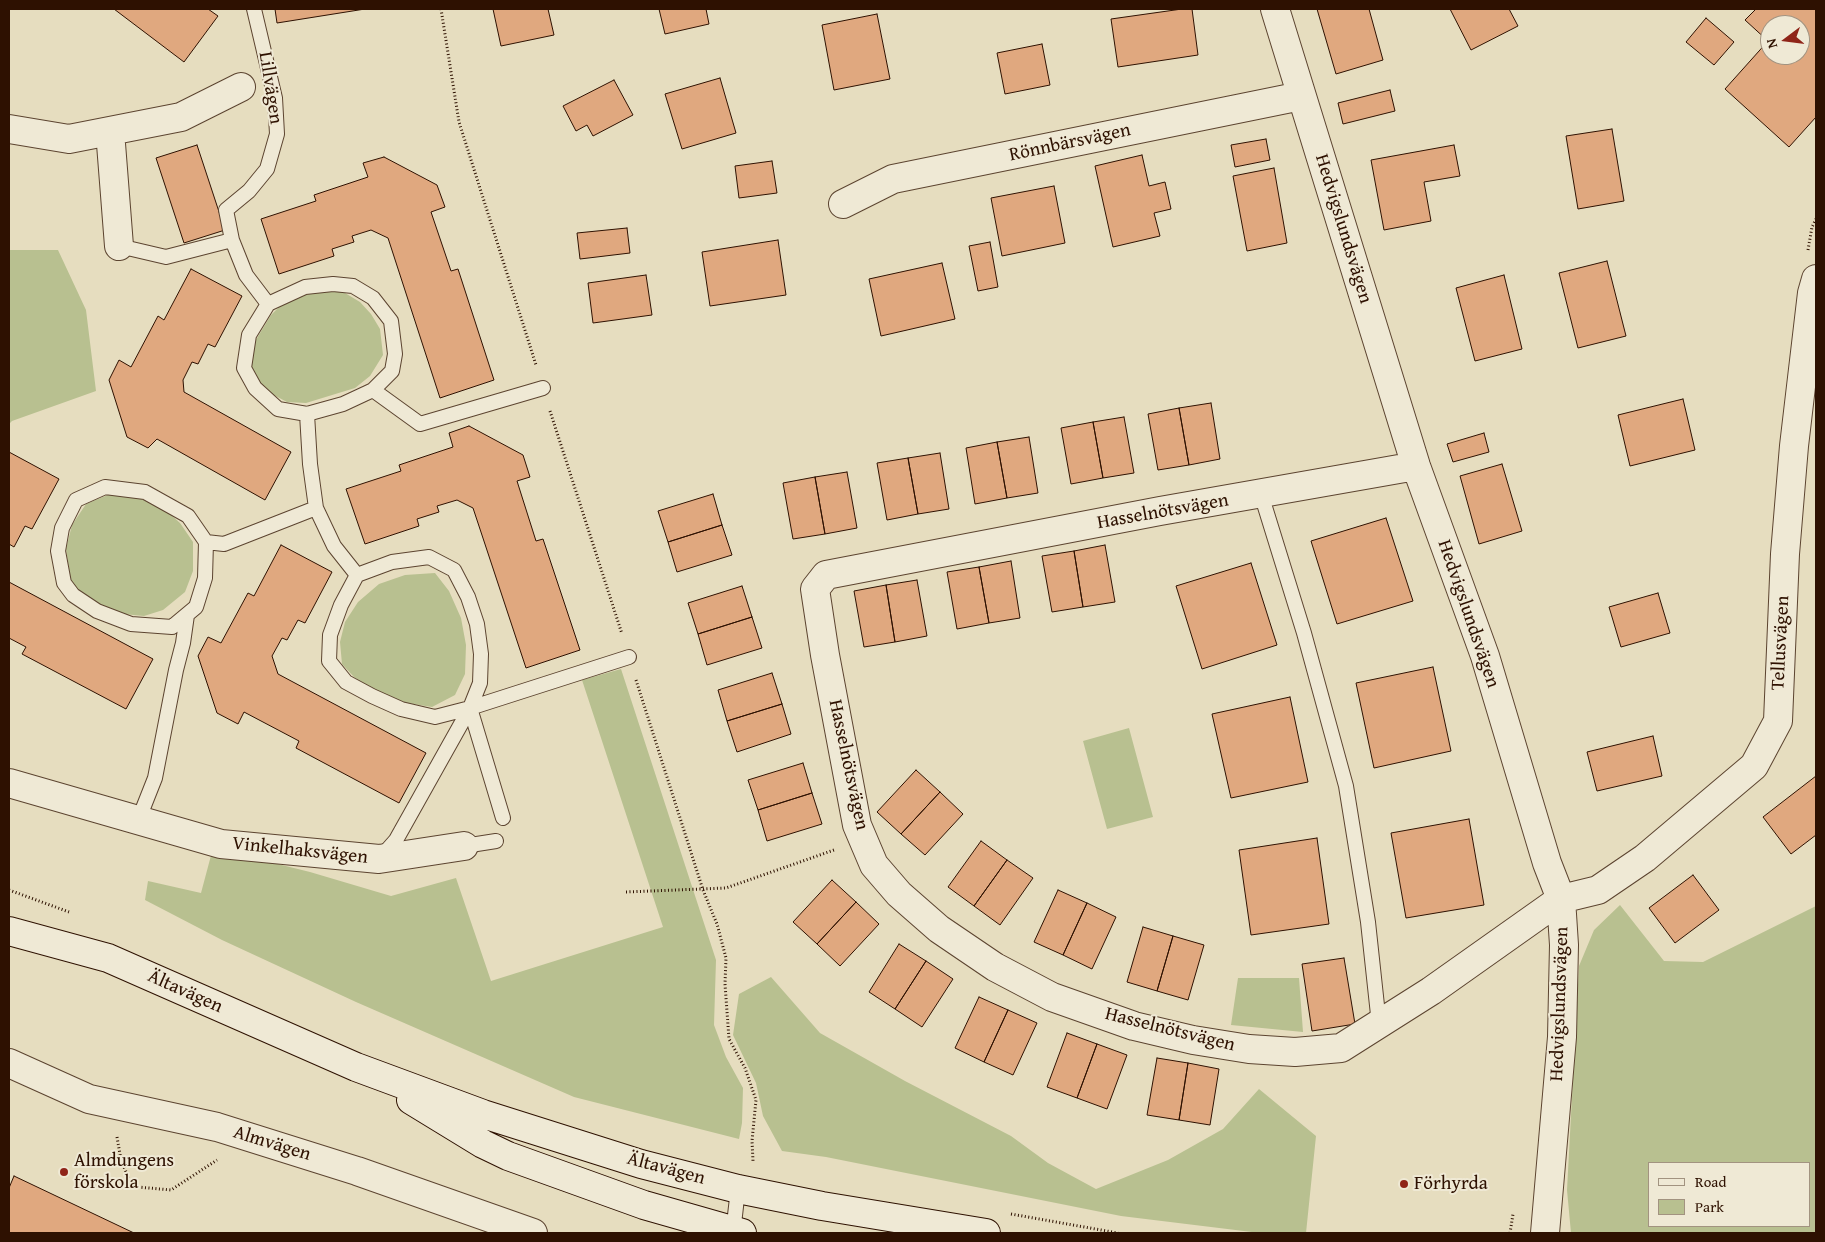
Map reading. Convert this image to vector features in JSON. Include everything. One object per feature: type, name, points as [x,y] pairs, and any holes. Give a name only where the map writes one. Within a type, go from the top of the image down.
[{"type":"street","name":"Hedvigslundsvägen","points":[[1274,9],[1416,466],[1485,656],[1547,863],[1561,899],[1564,945],[1562,1037],[1545,1233]]},
{"type":"street","name":"Lillvägen","points":[[9,129],[69,139],[181,117],[241,87]]},
{"type":"street","name":"Rönnbärsvägen","points":[[843,204],[893,179],[1302,96]]},
{"type":"street","points":[[110,131],[119,246]]},
{"type":"street","name":"Tellusvägen","points":[[1561,899],[1598,890],[1645,858],[1754,766],[1778,721],[1785,554],[1812,293],[1816,279]]},
{"type":"street","name":"Hasselnötsvägen","points":[[1416,466],[826,575],[815,589],[857,825],[874,866],[899,894],[939,929],[995,967],[1052,998],[1134,1026],[1193,1040],[1248,1049],[1295,1052],[1341,1048],[1431,991],[1561,899]]},
{"type":"street","name":"Vinkelhaksvägen","points":[[9,783],[221,844],[387,849],[464,846]]},
{"type":"street","name":"Ältavägen","points":[[9,931],[108,958],[356,1068],[483,1114],[642,1164],[738,1188],[822,1206],[986,1233]]},
{"type":"street","name":"Almvägen","points":[[9,1063],[89,1099],[217,1127],[357,1171],[533,1233]]},
{"type":"street","name":"Ältavägen","points":[[356,1068],[483,1144],[508,1156],[644,1205],[736,1233]]},
{"type":"lane","name":"Lillvägen","points":[[254,9],[275,98],[277,134],[267,169],[249,191],[226,210],[232,240],[246,275],[268,304]]},
{"type":"lane","points":[[119,246],[166,257],[232,240]]},
{"type":"lane","points":[[333,284],[352,286],[373,298],[391,321],[395,354],[392,371],[373,390],[343,404],[307,414],[278,408],[255,388],[244,368],[249,335],[268,304],[304,287],[333,284]]},
{"type":"lane","points":[[373,390],[420,424],[543,388]]},
{"type":"lane","points":[[307,414],[310,464],[316,508],[334,546],[357,575],[341,605],[330,635],[329,661],[346,682],[401,709],[435,718],[629,657]]},
{"type":"lane","points":[[105,487],[145,492],[188,516],[206,542],[205,578],[196,607],[187,615],[172,627],[131,624],[96,611],[73,595],[64,583],[58,550],[62,528],[76,500],[105,487]]},
{"type":"lane","points":[[1260,494],[1304,633],[1346,786],[1368,922],[1379,1024]]},
{"type":"lane","points":[[206,542],[224,544],[316,508]]},
{"type":"lane","name":"Vinkelhaksvägen","points":[[357,575],[392,562],[429,557],[454,570],[468,597],[477,624],[482,654],[480,683],[470,708],[387,849]]},
{"type":"lane","points":[[138,821],[155,778],[187,615]]},
{"type":"lane","points":[[470,708],[503,818]]},
{"type":"lane","points":[[464,846],[496,841]]},
{"type":"lane","points":[[736,1233],[738,1188]]},
{"type":"path","points":[[440,9],[459,122],[703,890],[717,924],[726,958],[725,984],[729,1039],[745,1068],[756,1100],[752,1141],[753,1164],[744,1160]]},
{"type":"path","points":[[626,892],[726,888],[863,840]]},
{"type":"path","points":[[9,890],[71,913]]},
{"type":"path","points":[[114,1104],[112,1113],[121,1160],[129,1179],[138,1187],[171,1190],[250,1138]]},
{"type":"path","points":[[1002,1212],[1118,1233]]},
{"type":"green space","points":[[9,250],[58,250],[86,310],[96,391],[12,421],[9,424]]},
{"type":"green space","points":[[323,288],[345,293],[360,302],[371,314],[380,329],[383,355],[370,376],[355,388],[306,403],[287,402],[268,392],[255,380],[250,362],[254,343],[271,315],[284,302],[304,292]]},
{"type":"green space","points":[[110,494],[135,497],[160,505],[180,523],[193,542],[193,571],[185,592],[163,610],[144,616],[123,614],[102,607],[85,597],[71,583],[66,549],[72,525],[86,504]]},
{"type":"green space","points":[[435,573],[449,591],[461,618],[466,645],[465,674],[455,695],[432,707],[407,703],[377,693],[354,677],[342,664],[340,642],[345,622],[358,602],[379,584],[405,575]]},
{"type":"green space","points":[[621,669],[716,960],[714,1025],[726,1057],[743,1088],[742,1123],[739,1139],[574,1097],[356,1002],[222,940],[145,900],[148,881],[201,893],[213,848],[310,872],[391,896],[456,878],[491,981],[663,927],[582,680]]},
{"type":"green space","points":[[1129,728],[1153,817],[1107,829],[1083,741]]},
{"type":"green space","points":[[1620,905],[1664,961],[1703,962],[1816,906],[1816,1233],[1571,1233],[1567,1190],[1579,966],[1594,930]]},
{"type":"green space","points":[[771,977],[820,1033],[905,1081],[1011,1136],[1048,1163],[1096,1189],[1168,1160],[1223,1129],[1259,1089],[1316,1136],[1306,1233],[1260,1233],[1121,1216],[826,1157],[782,1151],[763,1116],[756,1083],[733,1035],[739,994]]},
{"type":"green space","points":[[1238,978],[1299,978],[1303,1032],[1231,1025]]},
{"type":"building","points":[[114,9],[208,9],[218,16],[184,62]]},
{"type":"building","points":[[275,9],[365,9],[277,23]]},
{"type":"building","points":[[493,9],[548,9],[554,35],[501,46]]},
{"type":"building","points":[[659,9],[706,9],[709,24],[665,34]]},
{"type":"building","points":[[1192,9],[1198,55],[1118,67],[1111,19]]},
{"type":"building","points":[[1317,9],[1369,9],[1383,60],[1336,74]]},
{"type":"building","points":[[1450,9],[1509,9],[1518,26],[1471,50]]},
{"type":"building","points":[[1756,9],[1816,9],[1816,117],[1789,147],[1725,89],[1760,50],[1760,65],[1810,65],[1810,15],[1760,15],[1760,34],[1745,20]]},
{"type":"building","points":[[877,14],[890,79],[834,90],[822,25]]},
{"type":"building","points":[[1706,18],[1734,42],[1714,65],[1686,42]]},
{"type":"building","points":[[1042,44],[1050,85],[1005,94],[997,53]]},
{"type":"building","points":[[720,78],[736,133],[682,149],[665,94]]},
{"type":"building","points":[[614,80],[633,115],[593,136],[587,125],[576,131],[563,106]]},
{"type":"building","points":[[1390,90],[1395,111],[1343,124],[1338,103]]},
{"type":"building","points":[[1612,129],[1624,201],[1578,209],[1566,136]]},
{"type":"building","points":[[1266,139],[1270,160],[1235,167],[1231,145]]},
{"type":"building","points":[[197,145],[225,230],[184,243],[156,158]]},
{"type":"building","points":[[1454,145],[1460,176],[1424,182],[1431,221],[1384,230],[1371,160]]},
{"type":"building","points":[[1142,155],[1149,186],[1165,182],[1171,209],[1154,213],[1160,236],[1113,247],[1095,166]]},
{"type":"building","points":[[384,157],[437,185],[445,207],[431,212],[451,271],[458,269],[494,380],[440,398],[388,238],[371,230],[352,236],[354,242],[332,249],[334,256],[279,274],[261,219],[316,201],[314,195],[368,177],[363,163]]},
{"type":"building","points":[[772,161],[777,193],[739,198],[735,166]]},
{"type":"building","points":[[1274,168],[1287,243],[1247,251],[1233,176]]},
{"type":"building","points":[[1054,186],[1065,243],[1002,256],[991,198]]},
{"type":"building","points":[[627,228],[630,253],[580,259],[577,233]]},
{"type":"building","points":[[778,240],[786,295],[710,306],[702,252]]},
{"type":"building","points":[[990,242],[998,287],[978,291],[969,246]]},
{"type":"building","points":[[1607,261],[1626,336],[1578,348],[1559,273]]},
{"type":"building","points":[[942,263],[955,319],[881,336],[869,279]]},
{"type":"building","points":[[191,269],[242,296],[215,347],[208,344],[198,364],[192,362],[183,380],[184,392],[291,452],[265,500],[157,439],[148,448],[127,437],[109,380],[119,360],[131,367],[158,316],[164,320]]},
{"type":"building","points":[[646,275],[652,315],[593,323],[588,283]]},
{"type":"building","points":[[1504,275],[1522,349],[1475,361],[1456,288]]},
{"type":"building","points":[[1683,399],[1695,450],[1630,466],[1618,415]]},
{"type":"building","points":[[1211,403],[1220,459],[1189,465],[1179,408]]},
{"type":"building","points":[[1179,408],[1189,465],[1158,470],[1148,414]]},
{"type":"building","points":[[1124,417],[1134,473],[1103,478],[1093,422]]},
{"type":"building","points":[[1093,422],[1103,478],[1071,484],[1061,428]]},
{"type":"building","points":[[469,426],[523,455],[530,477],[517,481],[536,541],[543,539],[580,650],[526,668],[473,508],[457,500],[437,506],[439,512],[417,519],[419,526],[365,544],[346,489],[401,471],[399,465],[453,447],[449,433]]},
{"type":"building","points":[[1484,433],[1489,452],[1453,462],[1447,444]]},
{"type":"building","points":[[1029,437],[1038,493],[1007,498],[997,442]]},
{"type":"building","points":[[997,442],[1007,498],[975,504],[966,448]]},
{"type":"building","points":[[9,452],[59,479],[32,529],[25,526],[14,547],[9,544]]},
{"type":"building","points":[[940,453],[949,509],[918,514],[908,458]]},
{"type":"building","points":[[908,458],[918,514],[887,520],[877,463]]},
{"type":"building","points":[[1502,464],[1522,531],[1479,544],[1460,476]]},
{"type":"building","points":[[847,472],[857,528],[825,534],[815,477]]},
{"type":"building","points":[[815,477],[825,534],[793,539],[783,483]]},
{"type":"building","points":[[713,494],[722,525],[668,542],[658,511]]},
{"type":"building","points":[[1386,518],[1413,601],[1337,624],[1311,541]]},
{"type":"building","points":[[722,525],[732,555],[677,572],[668,542]]},
{"type":"building","points":[[281,545],[332,572],[305,623],[298,620],[287,640],[282,638],[272,656],[278,674],[426,753],[399,803],[296,748],[299,741],[244,712],[238,724],[217,713],[198,656],[208,637],[221,643],[248,593],[254,596]]},
{"type":"building","points":[[1105,545],[1115,602],[1083,607],[1074,551]]},
{"type":"building","points":[[1074,551],[1083,607],[1052,612],[1042,556]]},
{"type":"building","points":[[1011,561],[1020,618],[989,623],[979,567]]},
{"type":"building","points":[[1251,563],[1277,645],[1202,669],[1176,586]]},
{"type":"building","points":[[979,567],[989,623],[957,629],[947,572]]},
{"type":"building","points":[[917,580],[927,636],[895,642],[886,585]]},
{"type":"building","points":[[9,582],[153,659],[126,709],[22,654],[26,647],[9,638]]},
{"type":"building","points":[[886,585],[895,642],[864,647],[854,591]]},
{"type":"building","points":[[742,586],[752,617],[698,634],[688,603]]},
{"type":"building","points":[[1658,593],[1670,633],[1621,647],[1609,607]]},
{"type":"building","points":[[752,617],[762,648],[707,665],[698,634]]},
{"type":"building","points":[[1433,667],[1451,751],[1374,768],[1356,683]]},
{"type":"building","points":[[772,673],[782,704],[727,721],[718,690]]},
{"type":"building","points":[[1290,697],[1308,782],[1231,798],[1212,714]]},
{"type":"building","points":[[782,704],[791,734],[737,752],[727,721]]},
{"type":"building","points":[[1653,736],[1662,776],[1597,791],[1587,752]]},
{"type":"building","points":[[803,763],[812,793],[758,810],[748,780]]},
{"type":"building","points":[[916,770],[940,792],[901,834],[877,812]]},
{"type":"building","points":[[1816,776],[1816,835],[1791,854],[1763,817]]},
{"type":"building","points":[[940,792],[963,814],[925,855],[901,834]]},
{"type":"building","points":[[812,793],[822,824],[767,841],[758,810]]},
{"type":"building","points":[[1469,819],[1484,905],[1406,918],[1391,833]]},
{"type":"building","points":[[1317,838],[1329,924],[1251,935],[1239,850]]},
{"type":"building","points":[[981,841],[1007,860],[974,906],[948,887]]},
{"type":"building","points":[[1007,860],[1033,878],[1000,925],[974,906]]},
{"type":"building","points":[[1693,875],[1719,910],[1675,943],[1649,908]]},
{"type":"building","points":[[832,880],[856,902],[817,944],[793,922]]},
{"type":"building","points":[[1058,890],[1087,903],[1063,955],[1034,942]]},
{"type":"building","points":[[856,902],[879,924],[840,966],[817,944]]},
{"type":"building","points":[[1087,903],[1116,917],[1092,969],[1063,955]]},
{"type":"building","points":[[1143,927],[1173,936],[1157,991],[1127,982]]},
{"type":"building","points":[[1173,936],[1204,945],[1188,1000],[1157,991]]},
{"type":"building","points":[[899,944],[926,961],[895,1009],[869,992]]},
{"type":"building","points":[[1344,958],[1355,1024],[1312,1031],[1302,964]]},
{"type":"building","points":[[926,961],[953,979],[922,1027],[895,1009]]},
{"type":"building","points":[[979,997],[1008,1010],[984,1062],[955,1048]]},
{"type":"building","points":[[1008,1010],[1037,1023],[1013,1075],[984,1062]]},
{"type":"building","points":[[1067,1033],[1097,1044],[1077,1098],[1047,1087]]},
{"type":"building","points":[[1097,1044],[1127,1055],[1107,1109],[1077,1098]]},
{"type":"building","points":[[1157,1058],[1188,1063],[1179,1120],[1147,1115]]},
{"type":"building","points":[[1188,1063],[1219,1069],[1210,1125],[1179,1120]]},
{"type":"building","points":[[14,1176],[134,1233],[9,1233],[9,1188]]},
{"type":"place","name":"Almdungens förskola","points":[[64,1172]]},
{"type":"place","name":"Förhyrda","points":[[1404,1184]]}]
